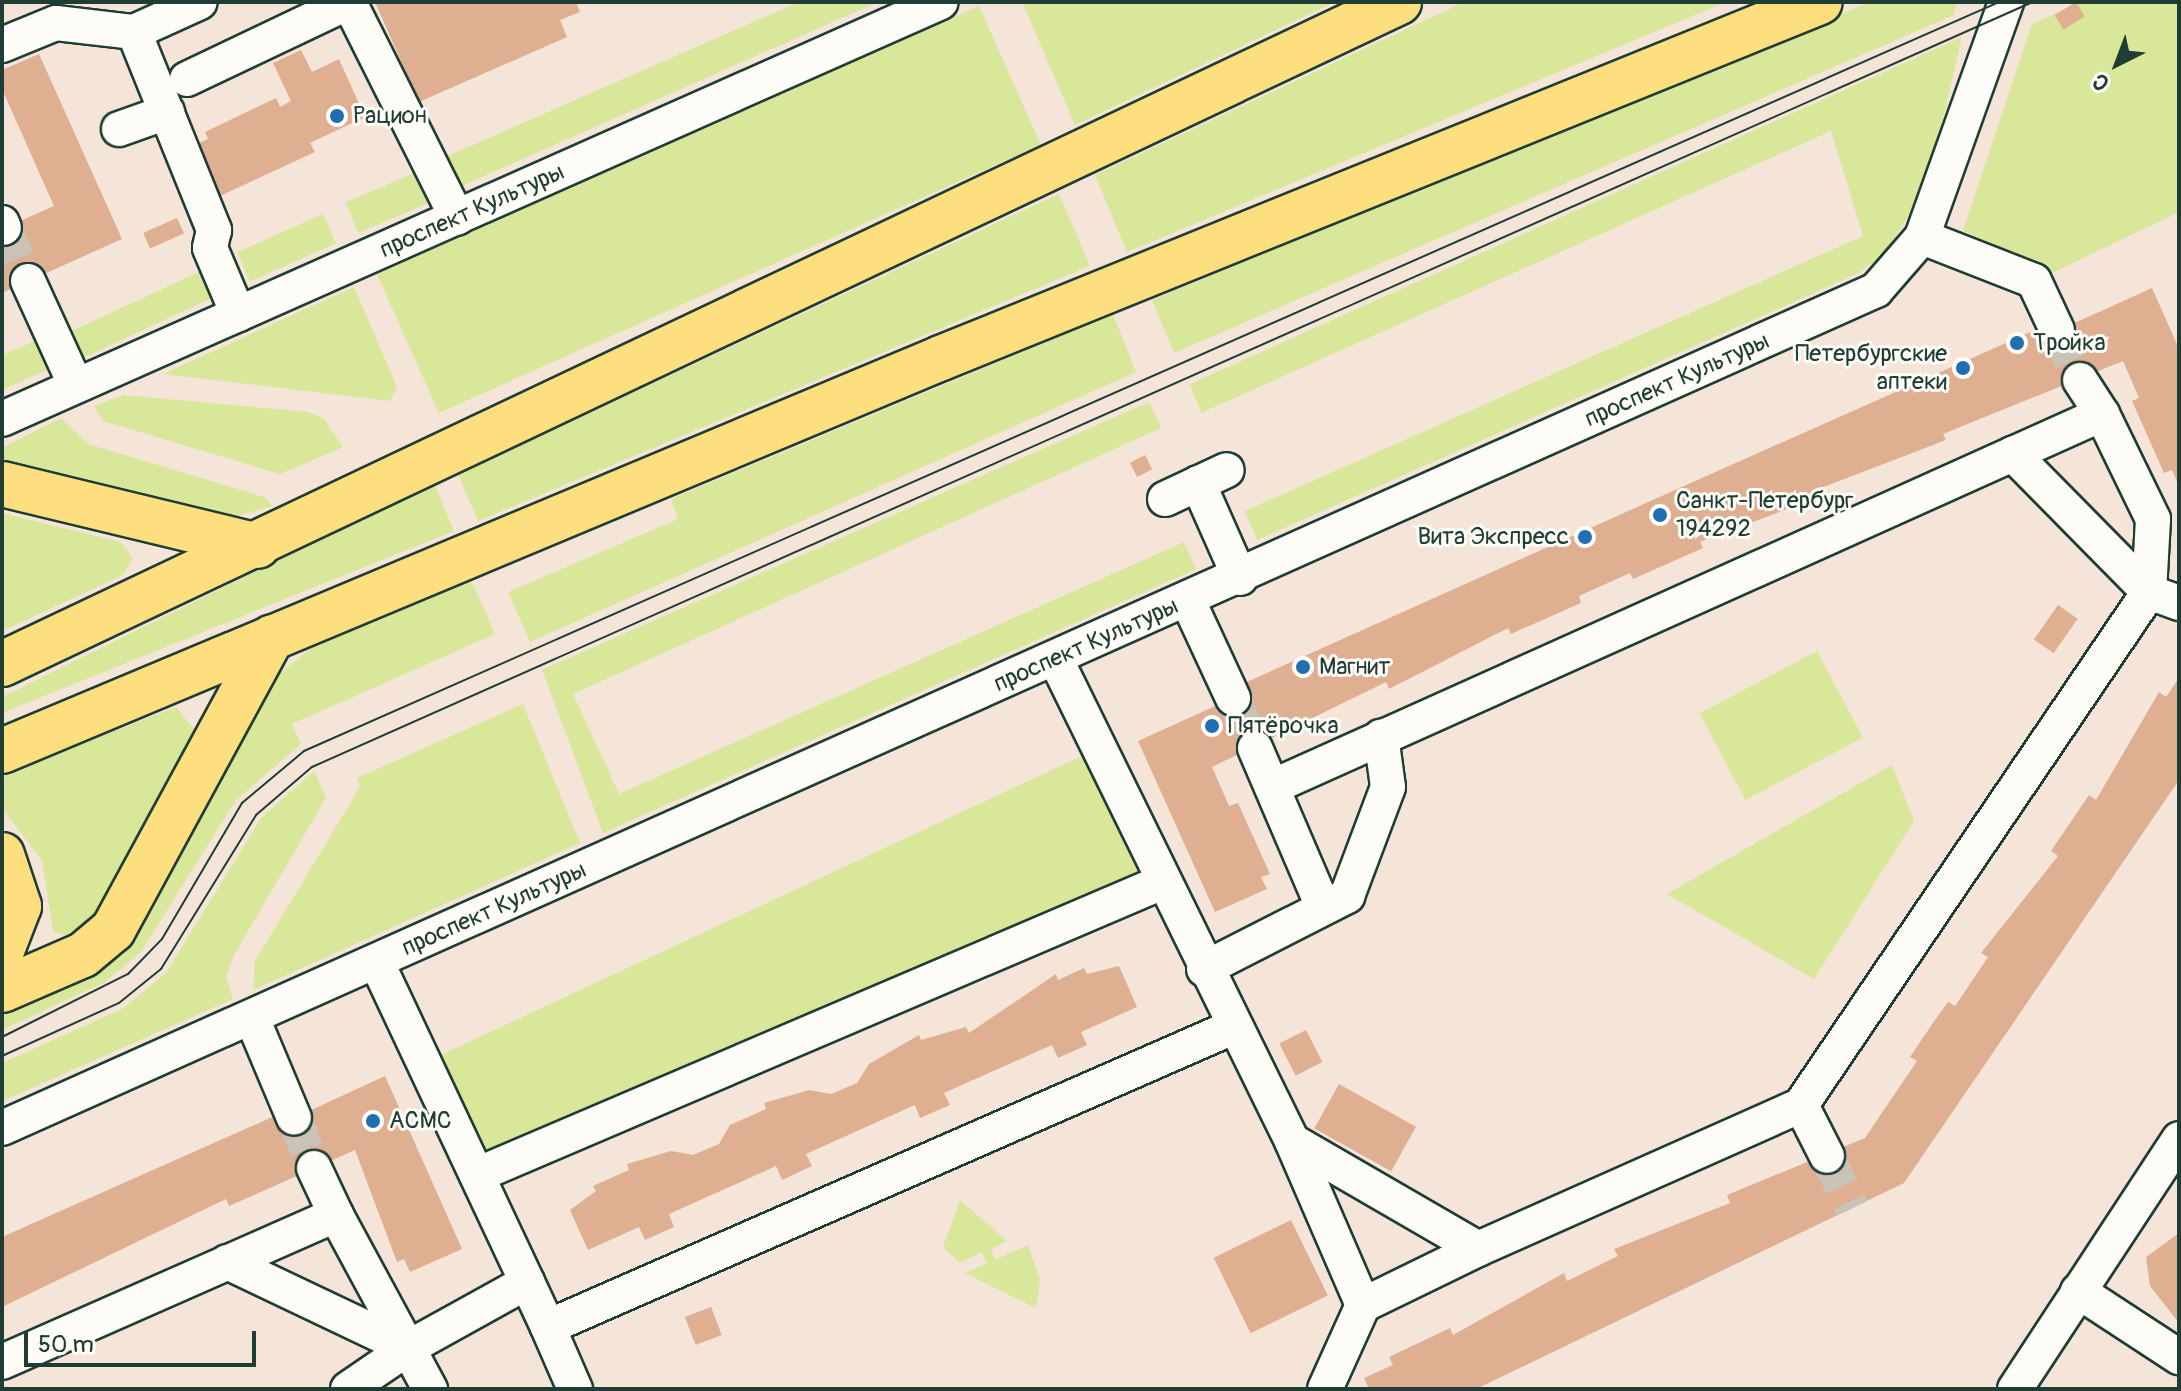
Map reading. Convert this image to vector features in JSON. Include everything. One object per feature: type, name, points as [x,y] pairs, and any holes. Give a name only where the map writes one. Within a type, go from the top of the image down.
[{"type":"main road","points":[[2,664],[258,546],[1399,2]]},
{"type":"main road","points":[[2,751],[272,637],[1820,2]]},
{"type":"main road","points":[[2,484],[258,546]]},
{"type":"main road","points":[[2,990],[83,955],[113,930],[272,637]]},
{"type":"main road","points":[[2,855],[19,906],[2,950]]},
{"type":"street","points":[[2,45],[52,13],[134,32],[200,2]]},
{"type":"street","name":"проспект Культуры","points":[[2,419],[941,2]]},
{"type":"street","name":"проспект Культуры","points":[[2,1128],[1240,578],[1876,290],[1922,237],[2006,2]]},
{"type":"street","points":[[187,79],[349,3],[457,218]]},
{"type":"street","points":[[134,32],[167,112],[238,314]]},
{"type":"street","points":[[119,129],[167,112]]},
{"type":"street","points":[[1922,237],[2034,281],[2057,330]]},
{"type":"street","points":[[28,281],[76,386]]},
{"type":"street","points":[[1325,1389],[1363,1305],[1478,1249],[1801,1105],[2164,598],[2166,524],[2080,380]]},
{"type":"street","points":[[1272,787],[2102,414]]},
{"type":"street","points":[[2013,454],[2164,598]]},
{"type":"street","points":[[1165,499],[1212,477],[1240,578]]},
{"type":"street","points":[[1188,601],[1233,698]]},
{"type":"street","points":[[1055,658],[1160,883],[1292,1141],[1363,1305]]},
{"type":"street","points":[[1204,969],[1347,896],[1388,787],[1381,736]]},
{"type":"street","points":[[1255,748],[1323,907]]},
{"type":"street","points":[[479,1174],[1160,883]]},
{"type":"street","points":[[377,963],[479,1174],[575,1389]]},
{"type":"street","points":[[252,1018],[294,1118]]},
{"type":"street","points":[[548,1327],[1233,1027]]},
{"type":"street","points":[[1801,1105],[1827,1156]]},
{"type":"street","points":[[1292,1141],[1478,1249]]},
{"type":"street","points":[[2015,1389],[2078,1291],[2173,1161]]},
{"type":"street","points":[[314,1168],[430,1389]]},
{"type":"street","points":[[2,1362],[336,1215]]},
{"type":"street","points":[[227,1262],[408,1348]]},
{"type":"street","points":[[348,1389],[408,1348],[527,1282]]},
{"type":"street","points":[[2078,1291],[2179,1357]]},
{"type":"green space","points":[[799,2],[878,2],[457,188],[443,158]]},
{"type":"green space","points":[[1022,2],[1335,2],[1075,125]]},
{"type":"green space","points":[[1464,2],[1726,2],[1127,252],[1095,175]]},
{"type":"green space","points":[[1870,2],[1957,2],[1954,15],[1174,353],[1152,300]]},
{"type":"green space","points":[[2083,2],[2179,2],[2179,212],[2050,274],[1963,231],[2032,24]]},
{"type":"green space","points":[[979,6],[1041,145],[439,413],[377,274]]},
{"type":"green space","points":[[1962,37],[1927,187],[1885,253],[1859,273],[1257,540],[1245,511],[1863,236],[1831,131],[1201,413],[1190,384]]},
{"type":"green space","points":[[419,171],[432,201],[358,233],[345,202]]},
{"type":"green space","points":[[1059,194],[1090,266],[478,521],[458,474]]},
{"type":"green space","points":[[323,214],[336,243],[250,281],[237,252]]},
{"type":"green space","points":[[205,269],[217,295],[84,357],[72,331]]},
{"type":"green space","points":[[354,287],[397,387],[390,401],[163,374]]},
{"type":"green space","points":[[1113,314],[1136,372],[530,642],[508,592],[678,519],[671,499]]},
{"type":"green space","points":[[44,337],[56,366],[2,390],[2,355]]},
{"type":"green space","points":[[123,395],[308,412],[324,419],[343,447],[280,474],[103,421],[94,406]]},
{"type":"green space","points":[[1149,402],[1161,428],[573,694],[619,794],[1184,542],[1196,569],[603,833],[542,670]]},
{"type":"green space","points":[[61,418],[88,444],[264,497],[273,506],[223,520],[2,466],[2,448]]},
{"type":"green space","points":[[434,483],[454,531],[2,713],[2,697]]},
{"type":"green space","points":[[2,513],[121,542],[133,559],[123,575],[2,631]]},
{"type":"green space","points":[[471,580],[495,634],[292,724],[301,744],[236,800],[141,952],[105,982],[2,1030],[2,1016],[100,971],[128,945],[279,674],[319,642]]},
{"type":"green space","points":[[1817,651],[1863,738],[1746,800],[1700,713]]},
{"type":"green space","points":[[523,704],[580,843],[253,990],[255,961],[360,787],[357,778]]},
{"type":"green space","points":[[176,707],[198,734],[98,921],[69,937],[53,931],[42,861],[2,808],[5,774]]},
{"type":"green space","points":[[1084,755],[1140,876],[495,1176],[439,1056]]},
{"type":"green space","points":[[1892,765],[1914,821],[1814,979],[1667,894]]},
{"type":"green space","points":[[314,771],[326,798],[234,955],[226,977],[233,999],[2,1101],[2,1063],[122,1009],[166,973],[261,818]]},
{"type":"green space","points":[[960,1200],[1007,1241],[991,1249],[995,1260],[1028,1245],[1040,1279],[1036,1308],[965,1273],[987,1263],[981,1252],[960,1263],[943,1247]]},
{"type":"building","points":[[375,2],[576,2],[580,12],[560,20],[567,37],[419,102]]},
{"type":"building","points":[[2076,2],[2085,17],[2063,29],[2055,15]]},
{"type":"building","points":[[301,50],[312,72],[339,59],[365,117],[310,143],[315,152],[218,197],[194,145],[208,139],[205,132],[276,98],[280,107],[291,101],[273,63]]},
{"type":"building","points":[[39,54],[122,239],[2,293],[2,229],[54,206],[2,89],[2,70]]},
{"type":"building","points":[[177,218],[184,234],[150,249],[143,233]]},
{"type":"building","points":[[2152,288],[2179,349],[2179,486],[2172,470],[2164,473],[2132,401],[2139,398],[2123,361],[1943,434],[1946,440],[1821,488],[1824,495],[1700,542],[1703,548],[1633,579],[1630,573],[1579,596],[1581,603],[1511,634],[1508,628],[1389,689],[1386,682],[1212,767],[1229,806],[1238,803],[1270,874],[1261,877],[1267,889],[1215,912],[1138,741],[1244,693],[1240,685],[1684,486],[2044,326],[2048,335]]},
{"type":"building","points":[[1145,455],[1152,469],[1137,477],[1130,463]]},
{"type":"building","points":[[2058,605],[2078,619],[2054,653],[2034,639]]},
{"type":"building","points":[[2179,678],[2179,780],[1904,1183],[1476,1389],[1369,1389],[1364,1378],[1393,1365],[1389,1357],[1450,1328],[1453,1335],[1564,1273],[1567,1281],[1618,1256],[1614,1249],[1730,1203],[1727,1195],[1865,1138],[1917,1061],[1910,1057],[1935,1020],[1948,1002],[1955,1006],[1988,957],[1981,953],[2058,856],[2051,851],[2089,795],[2096,800],[2159,692],[2166,697]]},
{"type":"building","points":[[1119,966],[1137,1007],[1081,1032],[1087,1045],[1058,1058],[1052,1045],[944,1093],[950,1105],[920,1118],[915,1105],[806,1154],[812,1166],[782,1180],[776,1166],[669,1214],[674,1227],[645,1240],[639,1227],[588,1250],[570,1210],[596,1191],[593,1186],[629,1170],[627,1164],[671,1151],[693,1155],[719,1144],[730,1125],[766,1109],[764,1103],[809,1090],[831,1094],[857,1083],[869,1064],[919,1035],[921,1040],[966,1027],[969,1033],[1056,974],[1058,980],[1084,968],[1087,974]]},
{"type":"building","points":[[1306,1030],[1322,1062],[1296,1076],[1279,1044]]},
{"type":"building","points":[[385,1076],[462,1249],[410,1272],[404,1259],[397,1262],[355,1150],[229,1206],[226,1199],[2,1307],[2,1237],[277,1115],[294,1118]]},
{"type":"building","points":[[1339,1084],[1416,1127],[1391,1171],[1314,1129]]},
{"type":"building","points":[[1291,1220],[1328,1295],[1251,1333],[1214,1258]]},
{"type":"building","points":[[2179,1233],[2179,1323],[2150,1286],[2146,1257]]},
{"type":"building","points":[[711,1307],[722,1335],[696,1345],[685,1317]]},
{"type":"tunnel","points":[[4,228],[28,281]]},
{"type":"tunnel","points":[[2057,330],[2080,380]]},
{"type":"tunnel","points":[[1233,698],[1255,748]]},
{"type":"tunnel","points":[[294,1118],[314,1168]]},
{"type":"tunnel","points":[[1827,1156],[1852,1208]]},
{"type":"tram line","points":[[2,1037],[128,974],[162,939],[242,803],[304,751],[1999,2]]},
{"type":"tram line","points":[[2,1056],[119,1003],[161,969],[256,815],[312,767],[2033,2]]},
{"type":"place","name":"Рацион","points":[[337,116]]},
{"type":"place","name":"Тройка","points":[[2017,343]]},
{"type":"place","name":"Петербургские аптеки","points":[[1963,368]]},
{"type":"place","name":"Санкт-Петербург 194292","points":[[1660,515]]},
{"type":"place","name":"Вита Экспресс","points":[[1585,537]]},
{"type":"place","name":"Магнит","points":[[1303,667]]},
{"type":"place","name":"Пятёрочка","points":[[1212,726]]},
{"type":"place","name":"АСМС","points":[[373,1121]]}]
